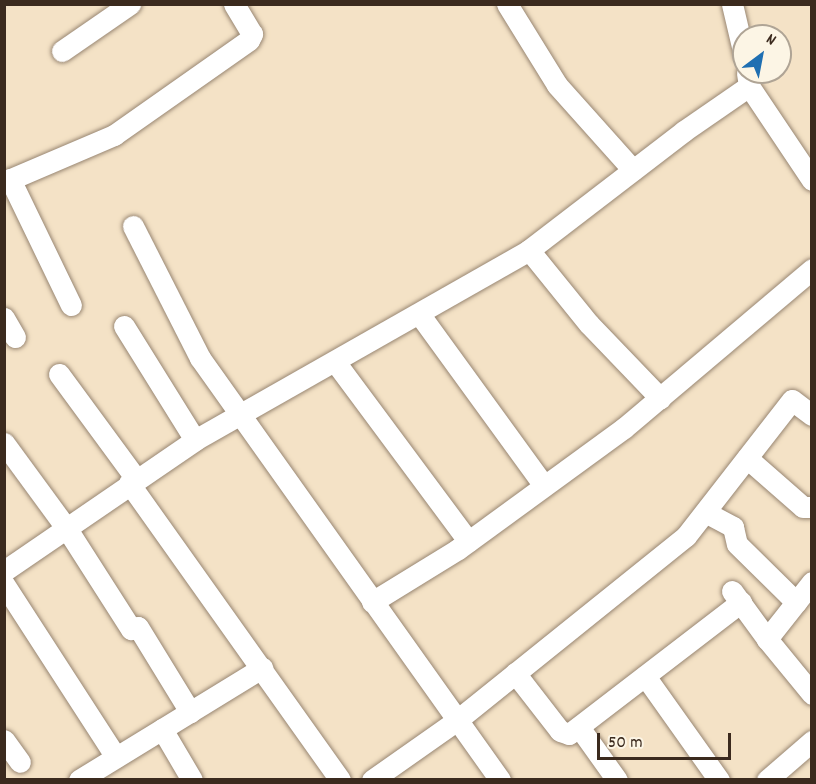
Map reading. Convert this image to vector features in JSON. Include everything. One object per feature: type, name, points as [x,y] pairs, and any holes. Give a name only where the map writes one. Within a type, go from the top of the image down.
[{"type":"street","points":[[62,51],[130,4]]},
{"type":"street","points":[[507,4],[557,85],[633,170]]},
{"type":"street","points":[[732,4],[737,24]]},
{"type":"street","points":[[71,304],[8,181],[114,135],[249,39],[252,34],[240,7]]},
{"type":"street","points":[[4,571],[67,529],[132,481],[195,440],[336,363],[529,250],[742,84]]},
{"type":"street","points":[[751,84],[812,180]]},
{"type":"street","points":[[133,226],[200,358],[500,780]]},
{"type":"street","points":[[529,250],[589,324],[660,398]]},
{"type":"street","points":[[372,602],[468,541],[660,398],[812,269]]},
{"type":"street","points":[[420,315],[543,484]]},
{"type":"street","points":[[4,318],[15,337]]},
{"type":"street","points":[[124,326],[195,440]]},
{"type":"street","points":[[336,363],[468,541]]},
{"type":"street","points":[[59,374],[340,780]]},
{"type":"street","points":[[372,780],[456,721],[686,536],[792,400],[812,415]]},
{"type":"street","points":[[4,443],[67,529],[131,629],[138,627],[190,712]]},
{"type":"street","points":[[747,458],[803,507],[812,507]]},
{"type":"street","points":[[705,512],[733,527],[737,544],[796,602]]},
{"type":"street","points":[[767,639],[812,582]]},
{"type":"street","points":[[4,584],[116,757]]},
{"type":"street","points":[[515,674],[564,735],[579,727],[645,676],[736,596],[767,639],[812,694]]},
{"type":"street","points":[[89,777],[116,757],[262,668]]},
{"type":"street","points":[[645,676],[719,780]]},
{"type":"street","points":[[579,727],[617,780]]},
{"type":"street","points":[[162,729],[192,780]]},
{"type":"street","points":[[4,740],[20,762]]},
{"type":"street","points":[[767,780],[808,752]]}]
